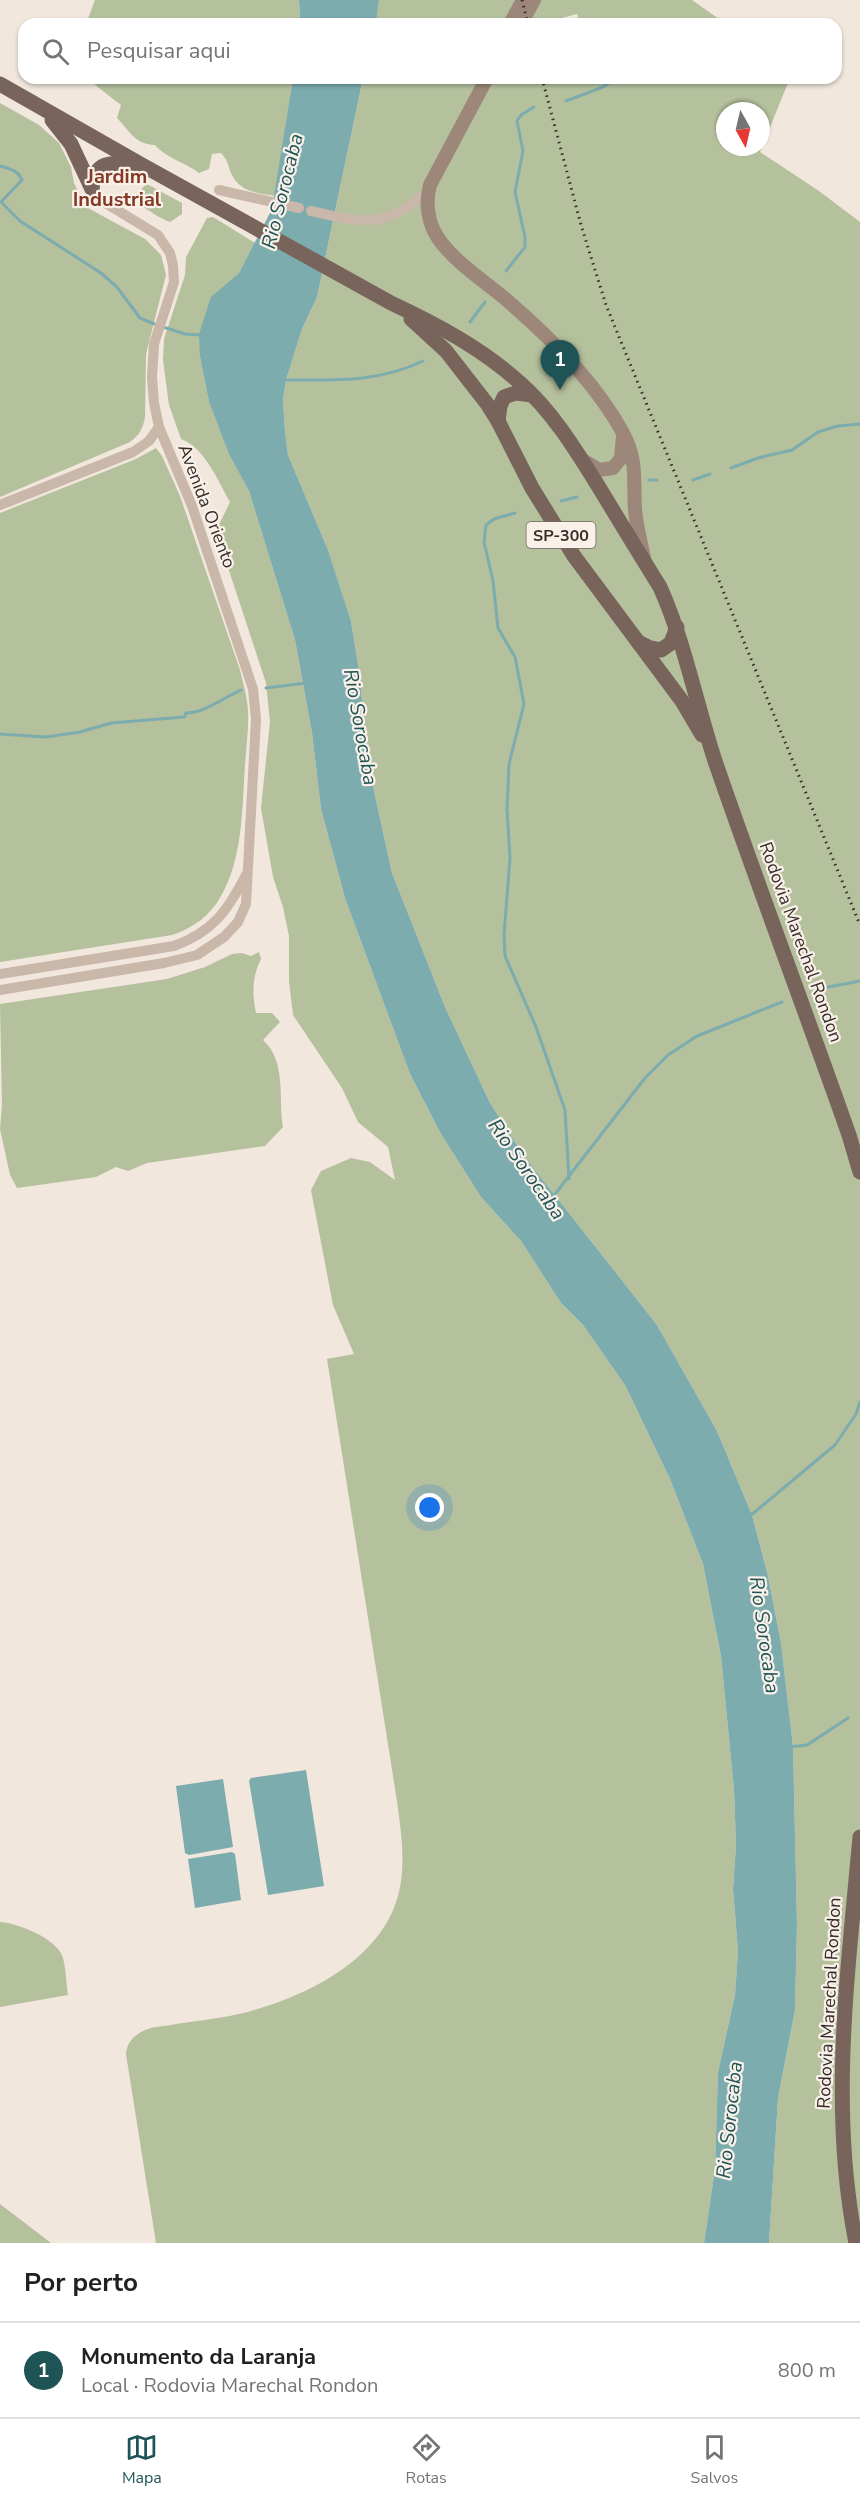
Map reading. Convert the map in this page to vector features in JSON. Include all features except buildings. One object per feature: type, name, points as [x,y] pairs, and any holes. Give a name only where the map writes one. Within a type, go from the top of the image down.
[{"type":"main road","points":[[513,18],[523,0]]},
{"type":"main road","points":[[525,18],[534,0]]},
{"type":"main road","points":[[0,78],[65,134],[92,189]]},
{"type":"main road","name":"Rodovia Marechal Rondon","points":[[0,84],[391,303],[426,319],[505,370],[532,395],[581,459],[660,587],[677,627],[715,759],[849,1135],[860,1172]]},
{"type":"main road","points":[[484,84],[433,178],[428,192],[431,225],[444,246],[512,304],[559,350],[600,399],[622,432],[634,462],[636,520],[645,563]]},
{"type":"main road","points":[[92,189],[95,174],[103,165],[118,162],[142,165]]},
{"type":"main road","name":"Rodovia Marechal Rondon","points":[[391,303],[446,351],[498,421],[532,488],[568,547],[681,701],[715,759]]},
{"type":"main road","points":[[498,421],[504,397],[516,393],[532,395]]},
{"type":"main road","points":[[581,459],[598,470],[613,468],[621,458],[622,432]]},
{"type":"main road","points":[[637,641],[650,648],[661,650],[671,643],[677,627]]},
{"type":"main road","name":"Rodovia Marechal Rondon","points":[[856,2243],[844,2165],[841,2071],[860,1837]]},
{"type":"street","name":"Avenida Oriento","points":[[0,990],[180,960],[197,955],[224,938],[243,914],[246,904],[256,719],[253,689],[192,506],[159,427],[154,403],[152,377],[157,332],[174,282],[170,253],[165,244],[150,229],[102,201],[92,189]]},
{"type":"street","points":[[219,190],[299,208]]},
{"type":"street","points":[[311,211],[362,221],[387,218],[428,192]]},
{"type":"street","points":[[0,505],[133,452],[149,441],[159,427]]},
{"type":"street","name":"Avenida Oriento","points":[[0,974],[174,946],[189,940],[200,935],[219,918],[230,904],[248,872]]},
{"type":"green space","points":[[95,0],[299,0],[300,18],[88,18]]},
{"type":"green space","points":[[379,0],[519,0],[524,18],[377,18]]},
{"type":"green space","points":[[540,0],[692,0],[718,18],[578,18],[577,14],[562,18],[532,18]]},
{"type":"green space","points":[[94,84],[292,84],[275,196],[250,191],[240,185],[235,181],[221,153],[212,154],[209,169],[199,173],[165,154],[155,145],[142,142],[117,118],[121,105]]},
{"type":"green space","points":[[362,84],[788,84],[770,127],[770,102],[716,102],[716,156],[766,156],[860,222],[860,2243],[769,2243],[778,2098],[795,2010],[797,1925],[793,1746],[781,1643],[768,1576],[752,1515],[717,1431],[657,1325],[524,1156],[490,1103],[445,1007],[392,873],[369,768],[359,671],[351,621],[328,550],[288,455],[283,400],[286,380],[302,329],[317,297]]},
{"type":"green space","points":[[0,103],[39,125],[59,143],[86,207],[145,239],[161,255],[166,275],[146,354],[145,417],[138,434],[130,442],[0,497]]},
{"type":"green space","points":[[147,184],[182,203],[182,214],[170,222],[139,205],[139,193]]},
{"type":"green space","points":[[213,217],[255,243],[239,273],[211,298],[200,357],[209,402],[229,453],[249,491],[295,640],[312,733],[321,809],[345,898],[410,1074],[441,1134],[481,1197],[521,1241],[561,1303],[583,1325],[625,1385],[670,1479],[703,1564],[721,1656],[734,1790],[736,1845],[733,1889],[738,1951],[735,1995],[718,2072],[715,2169],[704,2243],[156,2243],[126,2054],[130,2042],[138,2034],[151,2028],[231,2016],[263,2007],[313,1987],[337,1973],[358,1957],[376,1938],[390,1916],[399,1892],[402,1869],[397,1801],[327,1359],[354,1354],[333,1305],[311,1190],[321,1171],[351,1158],[370,1162],[395,1180],[388,1147],[358,1122],[342,1088],[293,1015],[289,981],[289,936],[273,877],[261,808],[270,722],[266,683],[216,531],[230,502],[204,457],[190,443],[181,439],[169,405],[163,360],[164,339],[185,275],[186,257],[207,218]]},
{"type":"green space","points":[[156,448],[180,496],[240,670],[246,695],[248,724],[242,816],[234,866],[212,910],[194,925],[180,932],[0,962],[0,513],[136,459]]},
{"type":"green space","points":[[259,952],[261,959],[254,985],[256,1013],[272,1013],[280,1022],[263,1040],[271,1049],[279,1070],[283,1127],[265,1146],[147,1163],[128,1171],[116,1167],[96,1177],[17,1188],[10,1175],[0,1129],[2,1105],[0,1004],[167,979],[205,967],[232,954],[242,953],[251,956]]},
{"type":"green space","points":[[0,1922],[17,1925],[36,1933],[60,1951],[65,1967],[68,1995],[0,2007]]},
{"type":"green space","points":[[0,2204],[51,2243],[0,2243]]},
{"type":"water","points":[[299,0],[379,0],[377,18],[300,18]]},
{"type":"water","name":"Rio Sorocaba","points":[[292,84],[362,84],[317,297],[302,329],[286,380],[283,400],[288,455],[328,550],[351,621],[359,671],[369,768],[392,873],[445,1007],[490,1103],[524,1156],[657,1325],[717,1431],[752,1515],[768,1576],[781,1643],[793,1746],[797,1925],[795,2010],[778,2098],[769,2243],[704,2243],[715,2169],[718,2072],[735,1995],[738,1951],[733,1889],[736,1845],[734,1790],[721,1656],[703,1564],[670,1479],[625,1385],[583,1325],[561,1303],[521,1241],[481,1197],[441,1134],[410,1074],[345,898],[321,809],[312,733],[295,640],[249,491],[229,454],[209,402],[200,357],[199,334],[211,297],[239,273],[272,209]]},
{"type":"water","points":[[306,1770],[324,1886],[268,1895],[249,1781],[251,1778]]},
{"type":"water","points":[[223,1779],[233,1847],[189,1855],[185,1853],[176,1786]]},
{"type":"water","points":[[232,1852],[235,1854],[241,1900],[195,1908],[188,1859]]},
{"type":"waterway","points":[[566,101],[607,84]]},
{"type":"waterway","points":[[506,271],[525,247],[515,192],[523,151],[517,121],[521,115],[534,107]]},
{"type":"waterway","points":[[0,166],[16,172],[22,180],[1,202],[20,221],[101,273],[117,287],[140,318],[157,325]]},
{"type":"waterway","points":[[470,322],[485,302]]},
{"type":"waterway","points":[[163,327],[185,334],[201,335]]},
{"type":"waterway","points":[[284,380],[338,380],[372,377],[423,361]]},
{"type":"waterway","points":[[731,468],[758,458],[792,450],[818,432],[838,426],[860,424]]},
{"type":"waterway","points":[[693,480],[710,474]]},
{"type":"waterway","points":[[649,480],[657,480]]},
{"type":"waterway","points":[[561,501],[577,497]]},
{"type":"waterway","points":[[515,513],[494,519],[486,525],[484,542],[493,581],[498,628],[515,657],[524,704],[509,764],[507,809],[510,858],[504,935],[505,956],[536,1027],[565,1110],[569,1179]]},
{"type":"waterway","points":[[266,688],[306,683]]},
{"type":"waterway","points":[[0,734],[46,737],[80,732],[111,723],[184,717],[186,713],[207,708],[241,690]]},
{"type":"waterway","points":[[818,989],[860,981]]},
{"type":"waterway","name":"Rio Sorocaba","points":[[552,1198],[645,1078],[668,1055],[697,1036],[782,1002]]},
{"type":"waterway","points":[[750,1516],[835,1445],[856,1414],[860,1402]]},
{"type":"waterway","points":[[789,1747],[807,1745],[848,1718]]},
{"type":"railway","points":[[522,0],[526,18]]},
{"type":"railway","points":[[544,84],[581,225],[606,305],[860,925]]},
{"type":"place","name":"Monumento da Laranja","points":[[560,390]]},
{"type":"district","name":"Jardim Industrial","points":[[117,188]]}]
